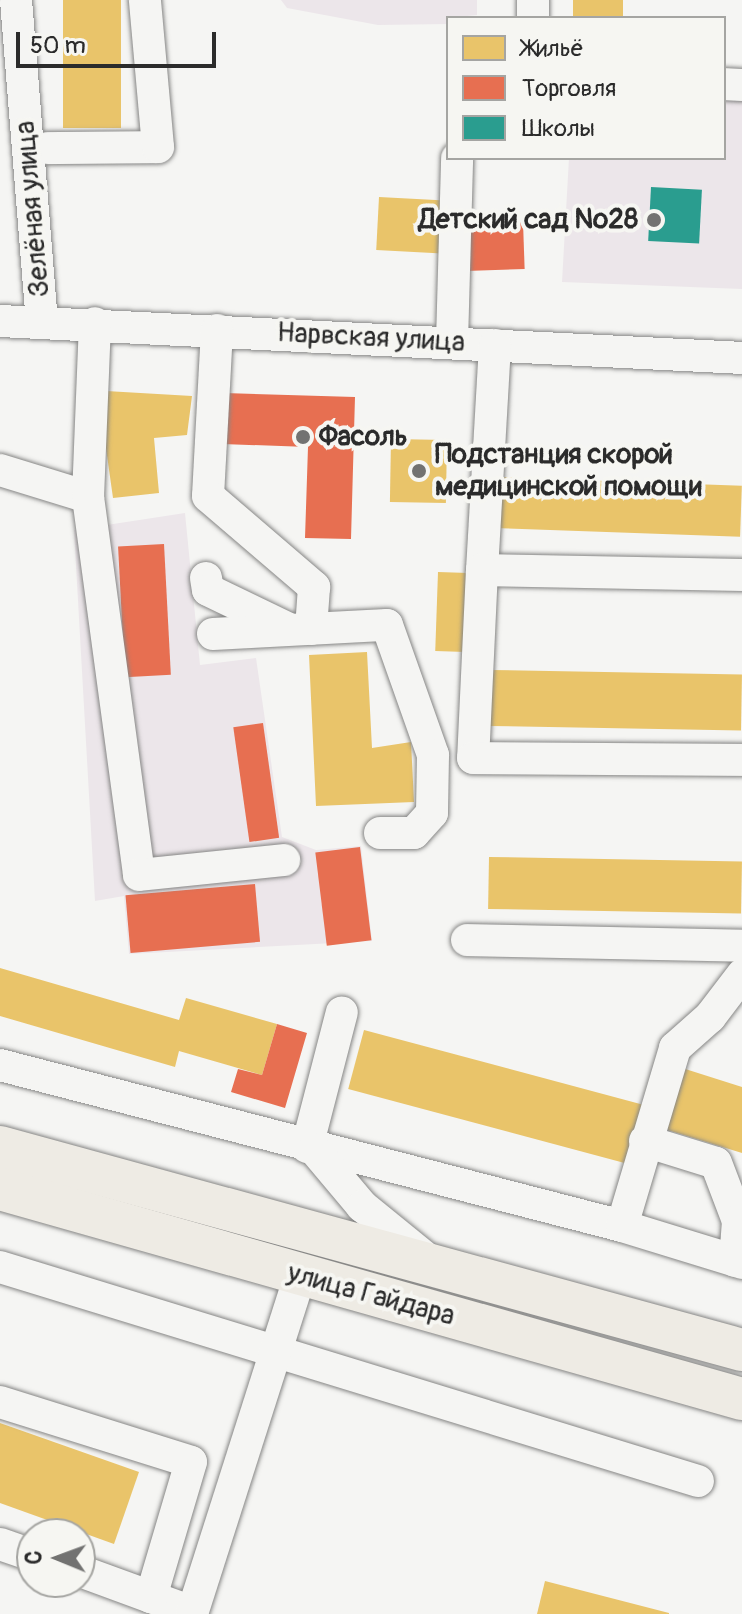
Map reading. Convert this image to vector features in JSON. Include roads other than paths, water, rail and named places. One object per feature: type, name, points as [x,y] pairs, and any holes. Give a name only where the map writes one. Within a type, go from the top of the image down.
[{"type":"main road","name":"улица Гайдара","points":[[0,1147],[742,1350]]},
{"type":"main road","name":"улица Гайдара","points":[[0,1189],[742,1399]]},
{"type":"street","name":"Зелёная улица","points":[[16,0],[42,322]]},
{"type":"street","points":[[48,148],[158,147],[145,0]]},
{"type":"street","points":[[452,342],[457,160]]},
{"type":"street","name":"Нарвская улица","points":[[0,321],[95,323],[742,358]]},
{"type":"street","points":[[95,323],[88,497],[139,875],[284,860]]},
{"type":"street","points":[[217,330],[208,496],[314,587],[300,629]]},
{"type":"street","points":[[495,345],[473,758],[742,760]]},
{"type":"street","points":[[0,470],[88,497]]},
{"type":"street","points":[[482,570],[742,575]]},
{"type":"street","points":[[206,578],[208,590],[300,629]]},
{"type":"street","points":[[213,634],[387,625],[433,755],[432,813],[414,833],[380,833]]},
{"type":"street","points":[[467,940],[742,946]]},
{"type":"street","points":[[622,1226],[675,1048],[710,1017],[742,975]]},
{"type":"street","points":[[311,1148],[342,1012]]},
{"type":"street","points":[[0,1065],[311,1148],[622,1226],[738,1262],[738,1221],[716,1163],[645,1141]]},
{"type":"street","points":[[311,1148],[362,1206],[442,1270]]},
{"type":"street","points":[[0,1267],[274,1355],[698,1481]]},
{"type":"street","points":[[96,1577],[192,1613],[300,1276]]},
{"type":"street","points":[[0,1402],[191,1462],[151,1597]]},
{"type":"place","name":"Детский сад №28","points":[[654,220]]},
{"type":"place","name":"Фасоль","points":[[303,437]]},
{"type":"place","name":"Подстанция скорой медицинской помощи","points":[[419,471]]}]
